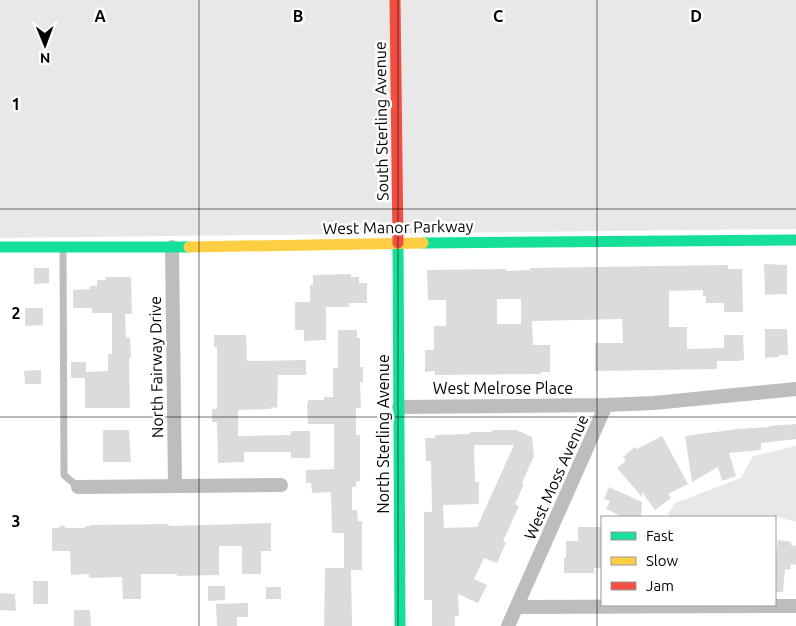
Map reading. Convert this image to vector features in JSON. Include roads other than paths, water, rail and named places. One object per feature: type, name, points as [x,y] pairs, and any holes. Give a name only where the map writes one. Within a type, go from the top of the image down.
[{"type":"street","name":"South Sterling Avenue","points":[[395,0],[398,242]]},
{"type":"street","name":"West Manor Parkway","points":[[0,247],[172,247],[398,242],[796,240]]},
{"type":"street","name":"North Sterling Avenue","points":[[398,242],[400,626]]},
{"type":"street","name":"North Fairway Drive","points":[[172,247],[175,486]]},
{"type":"street","name":"West Moss Avenue","points":[[508,626],[606,405],[654,403],[796,389]]},
{"type":"street","name":"West Melrose Place","points":[[399,406],[606,405]]},
{"type":"street","points":[[78,487],[281,484]]},
{"type":"street","points":[[518,607],[796,606]]},
{"type":"lane","points":[[63,247],[64,475],[78,487]]}]
